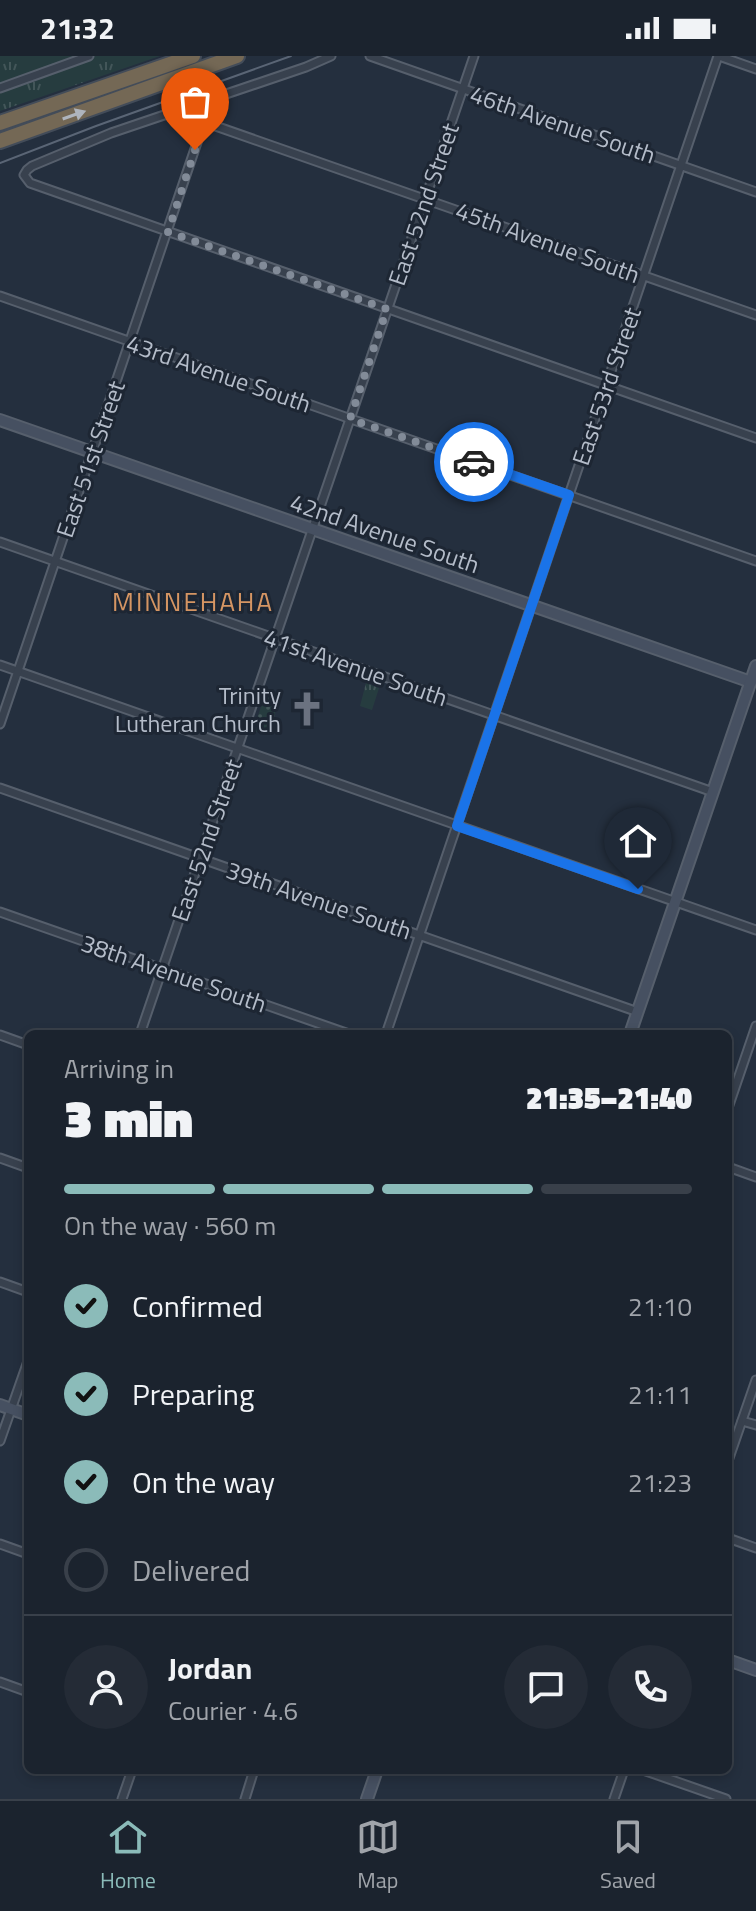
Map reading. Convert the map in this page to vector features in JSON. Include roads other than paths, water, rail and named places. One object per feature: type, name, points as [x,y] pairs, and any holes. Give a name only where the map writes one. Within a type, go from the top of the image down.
[{"type":"highway","points":[[0,123],[193,56]]},
{"type":"highway","points":[[0,141],[237,56]]},
{"type":"street","points":[[331,56],[111,133],[32,166],[24,175],[30,183],[756,438]]},
{"type":"street","name":"46th Avenue South","points":[[370,56],[756,192]]},
{"type":"street","name":"East 52nd Street","points":[[141,1030],[474,56]]},
{"type":"street","points":[[719,56],[756,69]]},
{"type":"street","name":"East 53rd Street","points":[[387,1030],[719,56]]},
{"type":"street","points":[[0,88],[84,57]]},
{"type":"street","points":[[197,103],[204,122]]},
{"type":"street","name":"45th Avenue South","points":[[204,122],[756,315]]},
{"type":"street","name":"East 51st Street","points":[[0,724],[204,122]]},
{"type":"street","name":"43rd Avenue South","points":[[0,296],[756,561]]},
{"type":"street","name":"42nd Avenue South","points":[[0,420],[753,683]]},
{"type":"street","name":"41st Avenue South","points":[[0,542],[713,792]]},
{"type":"street","points":[[0,665],[756,930]]},
{"type":"street","points":[[631,1030],[753,683],[756,666]]},
{"type":"street","name":"39th Avenue South","points":[[0,788],[638,1012]]},
{"type":"street","name":"38th Avenue South","points":[[0,912],[337,1030]]},
{"type":"street","points":[[732,1096],[756,1026]]},
{"type":"street","points":[[0,1035],[24,1044]]},
{"type":"street","points":[[0,1158],[24,1167]]},
{"type":"street","points":[[732,1168],[756,1177]]},
{"type":"street","points":[[0,1282],[24,1291]]},
{"type":"street","points":[[0,1441],[6,1407],[24,1369]]},
{"type":"street","points":[[732,1450],[756,1380]]},
{"type":"street","points":[[742,1421],[756,1425]]},
{"type":"street","points":[[732,1539],[756,1548]]},
{"type":"street","points":[[0,1544],[24,1553]]},
{"type":"street","points":[[732,1661],[756,1670]]},
{"type":"street","points":[[0,1682],[24,1691]]},
{"type":"street","points":[[122,1799],[131,1774]]},
{"type":"street","points":[[245,1799],[253,1774]]},
{"type":"street","points":[[367,1799],[376,1774]]},
{"type":"street","points":[[614,1799],[623,1774]]},
{"type":"street","points":[[654,1774],[726,1799]]},
{"type":"tram line","points":[[0,163],[291,56]]},
{"type":"place","name":"Trinity Lutheran Church","points":[[307,709]]},
{"type":"district","name":"MINNEHAHA","points":[[193,601]]}]
